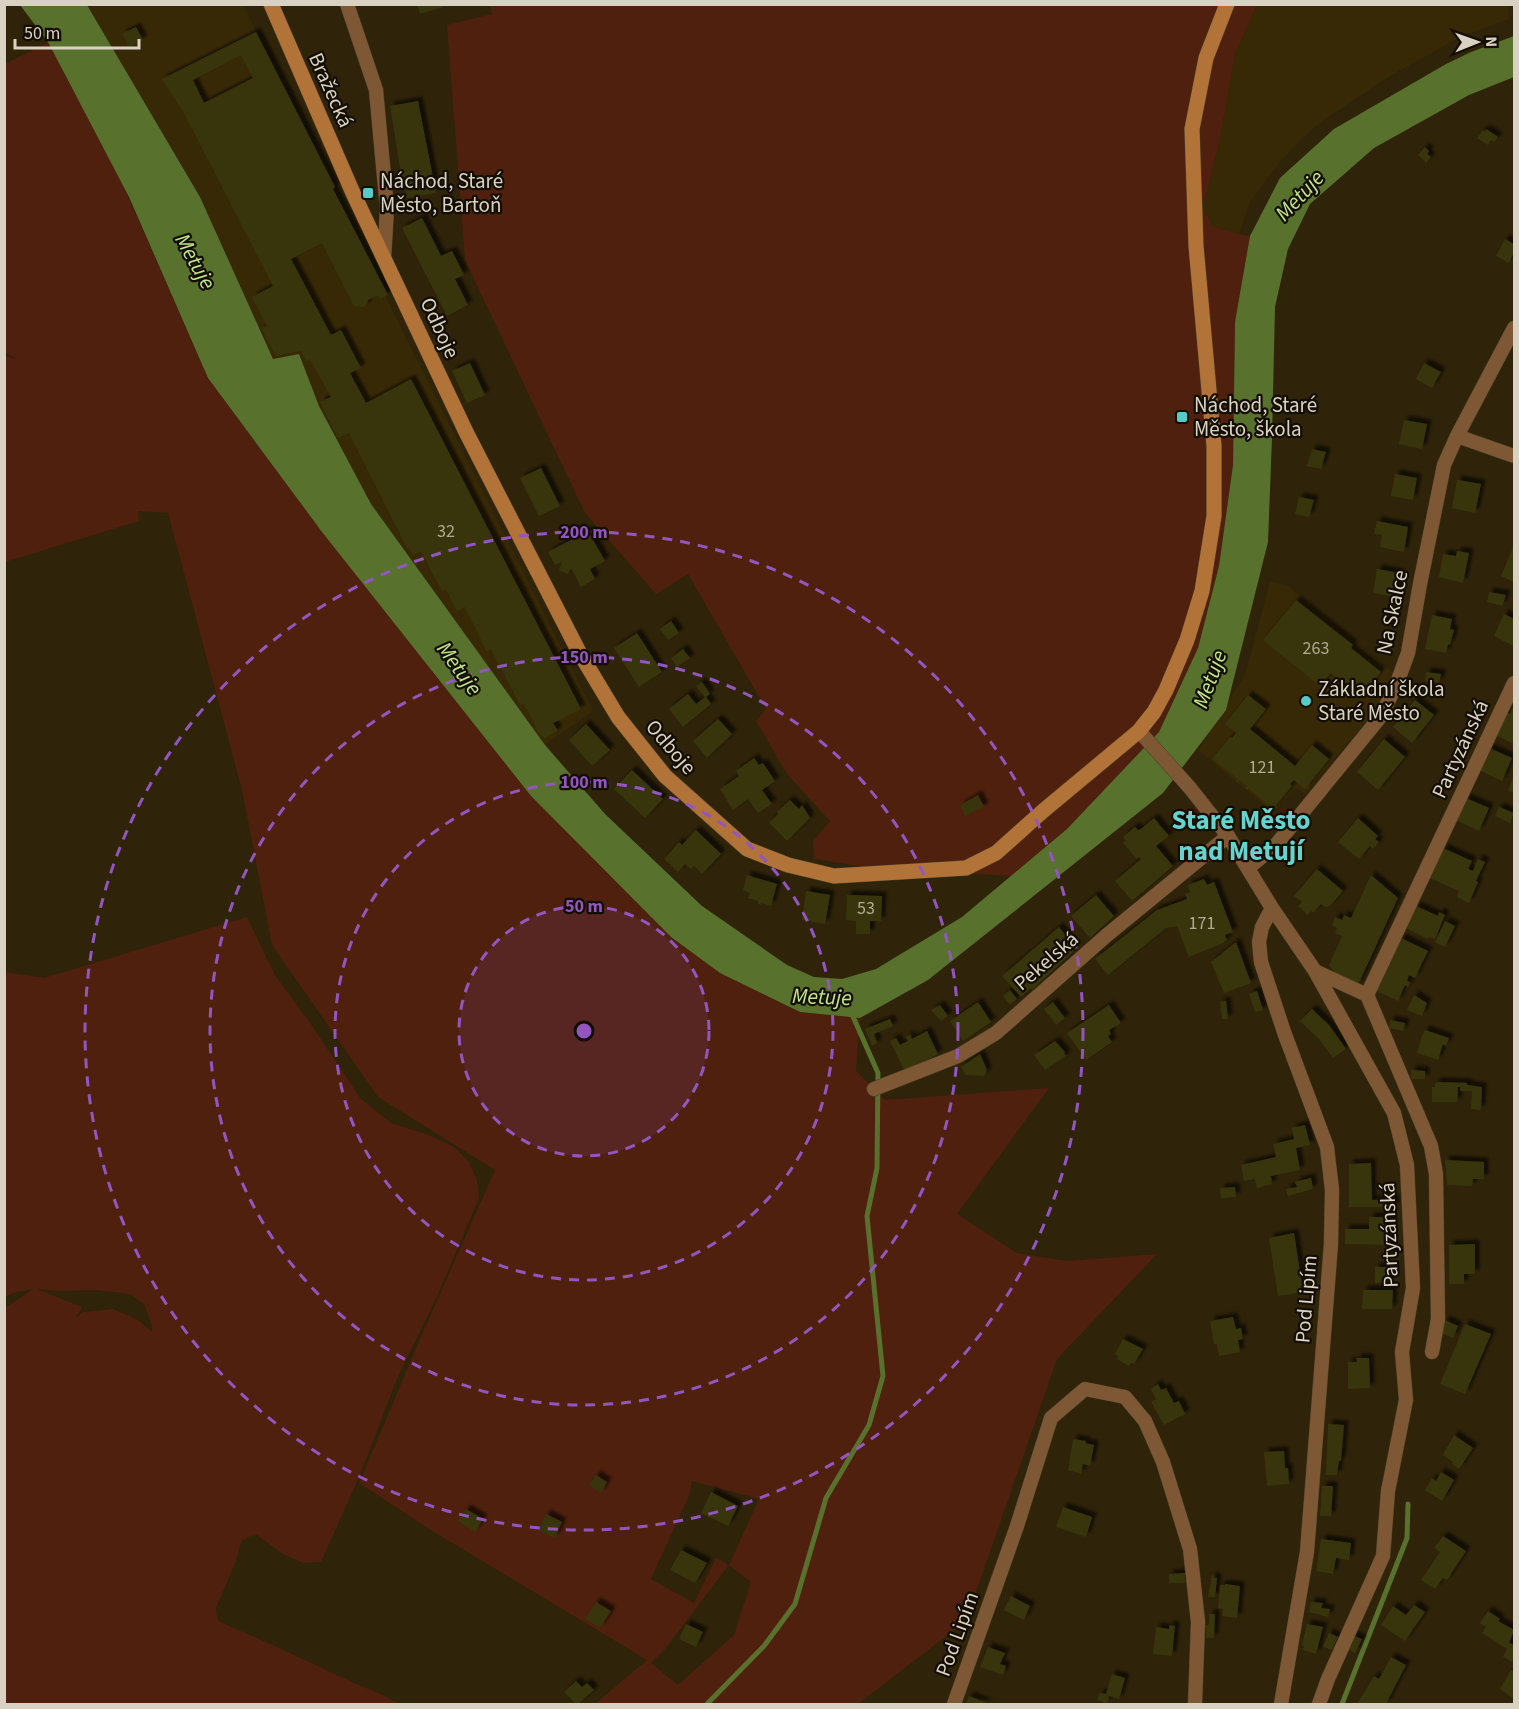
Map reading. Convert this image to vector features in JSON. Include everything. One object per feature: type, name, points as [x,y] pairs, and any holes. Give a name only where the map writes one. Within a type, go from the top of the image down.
[{"type":"street","name":"Bražecká","points":[[271,4],[353,193]]},
{"type":"street","name":"Odboje","points":[[347,4],[376,90],[387,208],[384,259]]},
{"type":"street","name":"Odboje","points":[[353,193],[466,432],[579,652],[618,717],[665,776],[747,849],[788,865],[834,876],[966,868],[996,853],[1043,811],[1143,735],[1166,690],[1187,640],[1202,591],[1214,516],[1214,446],[1196,246],[1192,129],[1206,58],[1227,4]]},
{"type":"street","name":"Na Skalce","points":[[1248,868],[1275,846],[1381,716],[1408,653],[1444,465],[1457,436],[1515,328]]},
{"type":"street","points":[[1457,436],[1515,456]]},
{"type":"street","name":"Partyzánská","points":[[1367,994],[1515,683]]},
{"type":"street","name":"Partyzánská","points":[[1143,735],[1190,788],[1228,836],[1272,908],[1315,971],[1394,1113],[1407,1165],[1413,1288],[1402,1352],[1406,1400],[1388,1491],[1383,1556],[1319,1704]]},
{"type":"street","name":"Pekelská","points":[[874,1089],[958,1056],[996,1033],[1107,935],[1228,836]]},
{"type":"street","name":"Pod Lipím","points":[[1272,908],[1262,927],[1259,942],[1261,962],[1284,1032],[1327,1147],[1332,1190],[1331,1244],[1307,1552],[1281,1704]]},
{"type":"street","points":[[1315,971],[1367,994],[1431,1146],[1436,1174],[1438,1318],[1432,1352]]},
{"type":"street","name":"Pod Lipím","points":[[954,1704],[1017,1526],[1050,1418],[1085,1389],[1125,1397],[1144,1421],[1163,1462],[1190,1549],[1198,1622],[1195,1704]]},
{"type":"shaded area","points":[[490,4],[1257,5],[1235,54],[1220,139],[1203,208],[1212,226],[1250,236],[1235,322],[1233,465],[1219,566],[1198,648],[1159,732],[1067,829],[1011,876],[936,871],[897,872],[814,859],[813,841],[830,821],[787,774],[756,721],[766,709],[688,574],[656,594],[585,513],[465,260],[447,25],[492,14]]},
{"type":"shaded area","points":[[87,5],[243,5],[400,326],[593,711],[545,745],[371,504],[319,406],[299,354],[273,359],[200,197]]},
{"type":"shaded area","points":[[1257,5],[1508,5],[1509,19],[1464,35],[1388,77],[1322,121],[1301,139],[1278,164],[1250,202],[1239,234],[1212,226],[1203,208],[1220,139],[1235,54]]},
{"type":"shaded area","points":[[48,42],[123,185],[208,378],[322,532],[531,796],[671,937],[720,973],[800,1012],[860,1018],[856,1071],[885,1100],[1049,1088],[957,1214],[1017,1253],[1067,1261],[1157,1254],[1057,1359],[966,1621],[858,1704],[595,1704],[647,1660],[429,1529],[359,1483],[495,1170],[378,1097],[272,945],[242,790],[168,513],[138,511],[139,521],[5,562],[5,356],[17,359],[5,353],[5,64]],"holes":[[[692,1481],[759,1499],[729,1565],[716,1558],[694,1603],[651,1579],[689,1496]],[[729,1565],[751,1582],[734,1635],[678,1685],[651,1663],[665,1649]]]},
{"type":"shaded area","name":"Základní škola Staré Město","points":[[1270,582],[1287,585],[1402,680],[1305,793],[1296,788],[1273,812],[1198,750],[1245,675]]},
{"type":"shaded area","points":[[247,917],[275,975],[361,1099],[391,1123],[426,1134],[453,1146],[469,1162],[477,1180],[479,1198],[441,1288],[397,1379],[360,1475],[321,1562],[303,1563],[283,1554],[257,1535],[248,1537],[241,1542],[236,1561],[216,1608],[220,1622],[400,1704],[5,1704],[5,1308],[33,1289],[5,1297],[5,972],[44,978]],"holes":[[[37,1289],[95,1290],[130,1294],[144,1304],[152,1332],[138,1320],[113,1309],[83,1312],[76,1318],[82,1307]]]},
{"type":"water","name":"Metuje","points":[[20,5],[87,5],[200,197],[273,359],[299,354],[319,406],[371,504],[545,745],[605,814],[702,906],[787,965],[814,977],[842,979],[876,969],[962,917],[1067,829],[1159,732],[1198,648],[1219,566],[1233,465],[1235,322],[1250,236],[1280,178],[1334,129],[1446,64],[1514,36],[1514,77],[1469,95],[1374,148],[1310,204],[1288,249],[1275,307],[1268,542],[1226,710],[1163,793],[928,980],[860,1018],[800,1012],[720,973],[671,937],[531,796],[322,532],[208,378],[129,197],[48,42]]},
{"type":"building","points":[[417,4],[443,4],[444,7],[420,14]]},
{"type":"building","points":[[136,27],[143,40],[129,47],[122,34]]},
{"type":"building","points":[[256,32],[388,295],[380,299],[378,295],[368,300],[364,307],[354,306],[322,243],[291,259],[331,335],[341,330],[361,368],[350,373],[366,403],[411,379],[581,709],[553,723],[558,731],[544,739],[538,732],[524,703],[520,705],[491,649],[487,652],[465,607],[457,611],[446,589],[442,591],[421,551],[413,555],[409,547],[407,548],[349,433],[338,438],[320,402],[331,397],[310,359],[306,361],[301,351],[276,356],[261,328],[267,326],[252,297],[273,286],[184,113],[162,79]],"holes":[[[241,55],[253,78],[204,103],[193,80]]]},
{"type":"building","points":[[418,101],[436,193],[407,198],[390,106]]},
{"type":"building","points":[[1486,129],[1498,137],[1494,142],[1491,140],[1488,145],[1477,138]]},
{"type":"building","points":[[1425,147],[1429,151],[1427,154],[1431,157],[1426,163],[1418,155]]},
{"type":"building","points":[[422,218],[441,256],[452,251],[464,275],[455,279],[468,305],[447,316],[402,228]]},
{"type":"building","points":[[1505,239],[1514,244],[1514,252],[1509,263],[1496,256]]},
{"type":"building","points":[[470,363],[485,395],[467,403],[452,371]]},
{"type":"building","points":[[1424,363],[1441,372],[1432,388],[1416,379]]},
{"type":"building","points":[[1404,420],[1427,424],[1422,449],[1399,444]]},
{"type":"building","points":[[1312,449],[1326,452],[1321,469],[1307,466]]},
{"type":"building","points":[[541,468],[560,506],[539,516],[520,478]]},
{"type":"building","points":[[1395,474],[1417,478],[1413,500],[1391,496]]},
{"type":"building","points":[[1457,480],[1481,484],[1475,513],[1452,508]]},
{"type":"building","points":[[1299,497],[1314,500],[1309,517],[1295,514]]},
{"type":"building","points":[[1377,521],[1408,527],[1404,552],[1380,547],[1382,535],[1374,534]]},
{"type":"building","points":[[588,531],[605,561],[590,569],[595,579],[581,587],[571,568],[568,574],[559,570],[562,562],[555,565],[548,552]]},
{"type":"building","points":[[1514,545],[1514,582],[1501,576]]},
{"type":"building","points":[[1457,551],[1469,553],[1463,583],[1439,577],[1443,554],[1456,556]]},
{"type":"building","points":[[1377,569],[1400,573],[1396,597],[1373,593]]},
{"type":"building","points":[[1489,592],[1506,595],[1502,606],[1487,602]]},
{"type":"building","points":[[1296,600],[1353,645],[1351,648],[1381,672],[1361,697],[1331,673],[1320,686],[1263,640]]},
{"type":"building","points":[[1504,614],[1514,619],[1514,646],[1494,636]]},
{"type":"building","points":[[1432,615],[1452,619],[1450,629],[1454,630],[1446,653],[1425,649]]},
{"type":"building","points":[[671,621],[679,633],[668,640],[660,629]]},
{"type":"building","points":[[637,633],[662,672],[639,687],[614,648]]},
{"type":"building","points":[[683,649],[690,658],[677,667],[671,658]]},
{"type":"building","points":[[1426,672],[1441,674],[1439,683],[1425,681]]},
{"type":"building","points":[[702,682],[710,694],[706,697],[711,704],[683,727],[669,709],[688,694],[696,704],[705,697],[696,686]]},
{"type":"building","points":[[1248,695],[1266,709],[1250,729],[1295,766],[1312,745],[1329,759],[1305,789],[1294,780],[1290,784],[1292,786],[1273,809],[1248,788],[1247,790],[1245,788],[1247,786],[1240,780],[1236,781],[1238,779],[1212,759],[1236,733],[1225,724]]},
{"type":"building","points":[[1415,700],[1434,715],[1412,743],[1393,727]]},
{"type":"building","points":[[1512,708],[1514,710],[1514,744],[1495,735],[1506,712],[1510,714]]},
{"type":"building","points":[[718,719],[732,734],[707,758],[693,741]]},
{"type":"building","points":[[586,724],[610,750],[592,766],[569,740]]},
{"type":"building","points":[[1384,739],[1405,757],[1378,790],[1357,772]]},
{"type":"building","points":[[1489,748],[1512,758],[1502,781],[1479,770]]},
{"type":"building","points":[[754,758],[759,765],[763,763],[775,781],[762,790],[772,804],[758,813],[748,799],[733,810],[720,789],[739,776],[736,771]]},
{"type":"building","points":[[632,770],[663,799],[645,818],[614,789]]},
{"type":"building","points":[[1514,775],[1514,793],[1508,791]]},
{"type":"building","points":[[978,795],[984,807],[965,816],[960,805]]},
{"type":"building","points":[[1466,798],[1489,808],[1479,831],[1456,820]]},
{"type":"building","points":[[790,800],[799,809],[802,805],[810,818],[787,841],[769,823]]},
{"type":"building","points":[[1499,807],[1514,813],[1510,823],[1495,816]]},
{"type":"building","points":[[1154,818],[1169,836],[1156,846],[1173,866],[1132,901],[1115,881],[1141,859],[1139,857],[1137,859],[1123,843],[1126,841],[1123,837],[1135,827],[1138,830],[1141,829]]},
{"type":"building","points":[[1358,818],[1378,836],[1375,839],[1379,842],[1373,849],[1370,846],[1359,859],[1338,842]]},
{"type":"building","points":[[696,830],[721,854],[702,874],[694,866],[691,869],[685,864],[678,872],[664,859],[679,842],[682,845]]},
{"type":"building","points":[[1443,848],[1472,861],[1468,869],[1473,871],[1478,859],[1485,862],[1469,903],[1457,897],[1459,891],[1430,878]]},
{"type":"building","points":[[1317,869],[1343,891],[1330,906],[1325,907],[1321,904],[1308,915],[1298,906],[1302,902],[1294,896]]},
{"type":"building","points":[[747,875],[777,884],[771,906],[758,904],[758,901],[748,898],[750,893],[743,890]]},
{"type":"building","points":[[1371,875],[1398,898],[1358,985],[1338,978],[1329,965],[1342,936],[1335,933],[1337,928],[1332,925],[1335,917],[1342,920],[1344,915],[1351,918]]},
{"type":"building","points":[[1204,879],[1207,885],[1214,882],[1233,932],[1225,935],[1227,940],[1189,957],[1177,926],[1166,928],[1108,975],[1095,959],[1157,910],[1187,899],[1185,894],[1190,892],[1188,885]]},
{"type":"building","points":[[806,891],[830,895],[825,924],[802,920]]},
{"type":"building","points":[[847,895],[882,896],[881,921],[870,921],[870,934],[856,934],[856,921],[846,920]]},
{"type":"building","points":[[1096,895],[1114,916],[1090,938],[1071,916]]},
{"type":"building","points":[[1416,906],[1438,916],[1439,912],[1445,915],[1435,939],[1429,937],[1428,939],[1406,928]]},
{"type":"building","points":[[1445,921],[1455,926],[1445,947],[1435,942]]},
{"type":"building","points":[[1059,927],[1068,938],[1066,941],[1074,951],[1033,989],[1021,997],[1002,976]]},
{"type":"building","points":[[1401,938],[1428,951],[1415,978],[1409,975],[1408,987],[1405,985],[1398,1001],[1377,991]]},
{"type":"building","points":[[1236,942],[1251,983],[1224,993],[1211,962]]},
{"type":"building","points":[[1010,990],[1017,999],[1010,1005],[1003,996]]},
{"type":"building","points":[[1257,991],[1263,1010],[1255,1012],[1249,994]]},
{"type":"building","points":[[1414,995],[1427,1003],[1422,1016],[1407,1010]]},
{"type":"building","points":[[1226,1001],[1228,1019],[1222,1019],[1220,1002]]},
{"type":"building","points":[[978,1002],[991,1022],[963,1041],[950,1021]]},
{"type":"building","points":[[1053,1002],[1065,1018],[1056,1025],[1044,1009]]},
{"type":"building","points":[[940,1005],[948,1016],[941,1021],[931,1010]]},
{"type":"building","points":[[1109,1005],[1121,1023],[1109,1030],[1111,1034],[1108,1036],[1112,1042],[1086,1060],[1067,1033]]},
{"type":"building","points":[[1312,1009],[1329,1025],[1346,1049],[1333,1058],[1318,1038],[1300,1021]]},
{"type":"building","points":[[890,1019],[893,1026],[874,1034],[877,1043],[872,1046],[865,1029]]},
{"type":"building","points":[[1390,1020],[1405,1023],[1403,1031],[1389,1028]]},
{"type":"building","points":[[1425,1030],[1449,1038],[1446,1046],[1443,1044],[1438,1060],[1417,1053]]},
{"type":"building","points":[[927,1031],[938,1054],[904,1070],[890,1041],[896,1038],[900,1045],[908,1041],[906,1037],[910,1035],[912,1039]]},
{"type":"building","points":[[1055,1041],[1066,1056],[1045,1070],[1034,1055]]},
{"type":"building","points":[[980,1054],[987,1070],[984,1076],[966,1075],[961,1067]]},
{"type":"building","points":[[1411,1070],[1425,1071],[1425,1079],[1411,1079]]},
{"type":"building","points":[[1435,1083],[1467,1083],[1467,1085],[1482,1087],[1481,1110],[1471,1109],[1472,1091],[1460,1091],[1460,1087],[1458,1087],[1457,1102],[1432,1102],[1432,1087],[1435,1087]]},
{"type":"building","points":[[1305,1125],[1310,1145],[1296,1148],[1300,1170],[1271,1176],[1272,1184],[1257,1188],[1255,1179],[1244,1181],[1241,1165],[1276,1157],[1273,1144],[1294,1139],[1292,1128]]},
{"type":"building","points":[[1445,1160],[1484,1162],[1484,1179],[1473,1179],[1472,1186],[1447,1185]]},
{"type":"building","points":[[1371,1163],[1372,1200],[1395,1199],[1395,1207],[1349,1207],[1349,1164]]},
{"type":"building","points":[[1311,1178],[1313,1189],[1288,1196],[1286,1189],[1297,1187],[1295,1182]]},
{"type":"building","points":[[1235,1187],[1236,1197],[1221,1198],[1220,1188]]},
{"type":"building","points":[[1369,1217],[1390,1217],[1391,1245],[1345,1244],[1345,1229],[1369,1229]]},
{"type":"building","points":[[1294,1233],[1303,1292],[1278,1296],[1269,1238]]},
{"type":"building","points":[[1475,1244],[1475,1274],[1464,1274],[1464,1284],[1449,1284],[1449,1245]]},
{"type":"building","points":[[1375,1267],[1389,1267],[1389,1282],[1375,1283]]},
{"type":"building","points":[[1363,1290],[1393,1290],[1392,1309],[1362,1309]]},
{"type":"building","points":[[1233,1317],[1236,1329],[1241,1328],[1243,1339],[1238,1340],[1240,1352],[1219,1356],[1217,1344],[1214,1344],[1210,1321]]},
{"type":"building","points":[[1445,1320],[1458,1326],[1453,1338],[1439,1332]]},
{"type":"building","points":[[1465,1324],[1491,1334],[1465,1394],[1440,1384]]},
{"type":"building","points":[[1123,1339],[1143,1349],[1134,1364],[1131,1363],[1129,1366],[1117,1359],[1118,1356],[1115,1354]]},
{"type":"building","points":[[1356,1358],[1369,1358],[1370,1388],[1348,1389],[1348,1362],[1357,1362]]},
{"type":"building","points":[[1158,1384],[1161,1390],[1166,1388],[1174,1403],[1179,1401],[1185,1414],[1164,1425],[1151,1402],[1156,1399],[1151,1389]]},
{"type":"building","points":[[1328,1424],[1344,1425],[1341,1461],[1339,1461],[1337,1475],[1326,1475]]},
{"type":"building","points":[[1454,1435],[1473,1448],[1459,1469],[1443,1455]]},
{"type":"building","points":[[1073,1439],[1094,1445],[1090,1466],[1083,1464],[1081,1474],[1068,1470]]},
{"type":"building","points":[[1284,1451],[1289,1484],[1267,1486],[1264,1452]]},
{"type":"building","points":[[1441,1472],[1454,1480],[1442,1501],[1425,1490],[1432,1478],[1436,1481]]},
{"type":"building","points":[[596,1475],[607,1482],[601,1493],[589,1485]]},
{"type":"building","points":[[1322,1486],[1333,1486],[1331,1516],[1320,1516]]},
{"type":"building","points":[[711,1492],[738,1506],[728,1526],[701,1513]]},
{"type":"building","points":[[1063,1507],[1092,1517],[1086,1537],[1056,1527]]},
{"type":"building","points":[[466,1509],[483,1519],[475,1532],[458,1521]]},
{"type":"building","points":[[546,1514],[562,1522],[555,1538],[538,1530]]},
{"type":"building","points":[[1443,1536],[1466,1551],[1447,1580],[1443,1578],[1435,1589],[1421,1580],[1440,1552],[1434,1548]]},
{"type":"building","points":[[1321,1539],[1351,1543],[1349,1560],[1336,1558],[1333,1574],[1316,1571]]},
{"type":"building","points":[[681,1550],[707,1563],[695,1583],[670,1570]]},
{"type":"building","points":[[1185,1573],[1185,1583],[1169,1583],[1169,1574]]},
{"type":"building","points":[[1212,1575],[1217,1578],[1215,1597],[1208,1597]]},
{"type":"building","points":[[1220,1585],[1240,1586],[1237,1618],[1222,1616],[1223,1609],[1218,1608]]},
{"type":"building","points":[[1011,1596],[1030,1606],[1024,1620],[1004,1610]]},
{"type":"building","points":[[596,1602],[611,1611],[600,1628],[585,1619]]},
{"type":"building","points":[[1311,1602],[1323,1603],[1321,1608],[1330,1609],[1328,1617],[1309,1612]]},
{"type":"building","points":[[1414,1605],[1425,1612],[1405,1641],[1381,1625],[1393,1606],[1406,1615]]},
{"type":"building","points":[[1488,1611],[1500,1619],[1498,1621],[1514,1630],[1509,1643],[1514,1645],[1512,1662],[1503,1657],[1507,1649],[1482,1633],[1486,1627],[1480,1623]]},
{"type":"building","points":[[1209,1614],[1215,1614],[1214,1638],[1206,1638]]},
{"type":"building","points":[[686,1624],[703,1632],[696,1647],[679,1639]]},
{"type":"building","points":[[1307,1624],[1323,1627],[1316,1654],[1303,1650]]},
{"type":"building","points":[[1169,1625],[1175,1626],[1172,1656],[1153,1654],[1156,1627],[1169,1629]]},
{"type":"building","points":[[1329,1633],[1338,1637],[1332,1650],[1323,1647]]},
{"type":"building","points":[[1352,1635],[1362,1639],[1355,1653],[1347,1649]]},
{"type":"building","points":[[988,1647],[1005,1653],[1000,1664],[1006,1666],[1003,1675],[980,1667]]},
{"type":"building","points":[[1391,1657],[1406,1665],[1386,1704],[1357,1704],[1374,1676],[1379,1679]]},
{"type":"building","points":[[1511,1670],[1514,1672],[1514,1699],[1500,1689]]},
{"type":"building","points":[[1112,1674],[1125,1678],[1119,1699],[1109,1696],[1107,1703],[1097,1700],[1100,1693],[1106,1694]]},
{"type":"building","points":[[576,1681],[582,1687],[587,1683],[594,1690],[578,1704],[564,1692]]},
{"type":"building","points":[[969,1696],[987,1703],[966,1704]]},
{"type":"waterway","name":"Metuje","points":[[707,1704],[764,1646],[795,1604],[826,1498],[869,1425],[883,1376],[867,1216],[877,1168],[878,1073],[851,1012]]},
{"type":"waterway","points":[[1342,1704],[1407,1538],[1408,1504]]},
{"type":"place","name":"Náchod, Staré Město, Bartoň","points":[[368,193]]},
{"type":"place","name":"Náchod, Staré Město, škola","points":[[1182,417]]},
{"type":"place","name":"Základní škola Staré Město","points":[[1306,701]]},
{"type":"district","name":"Staré Město nad Metují","points":[[1241,836]]}]
